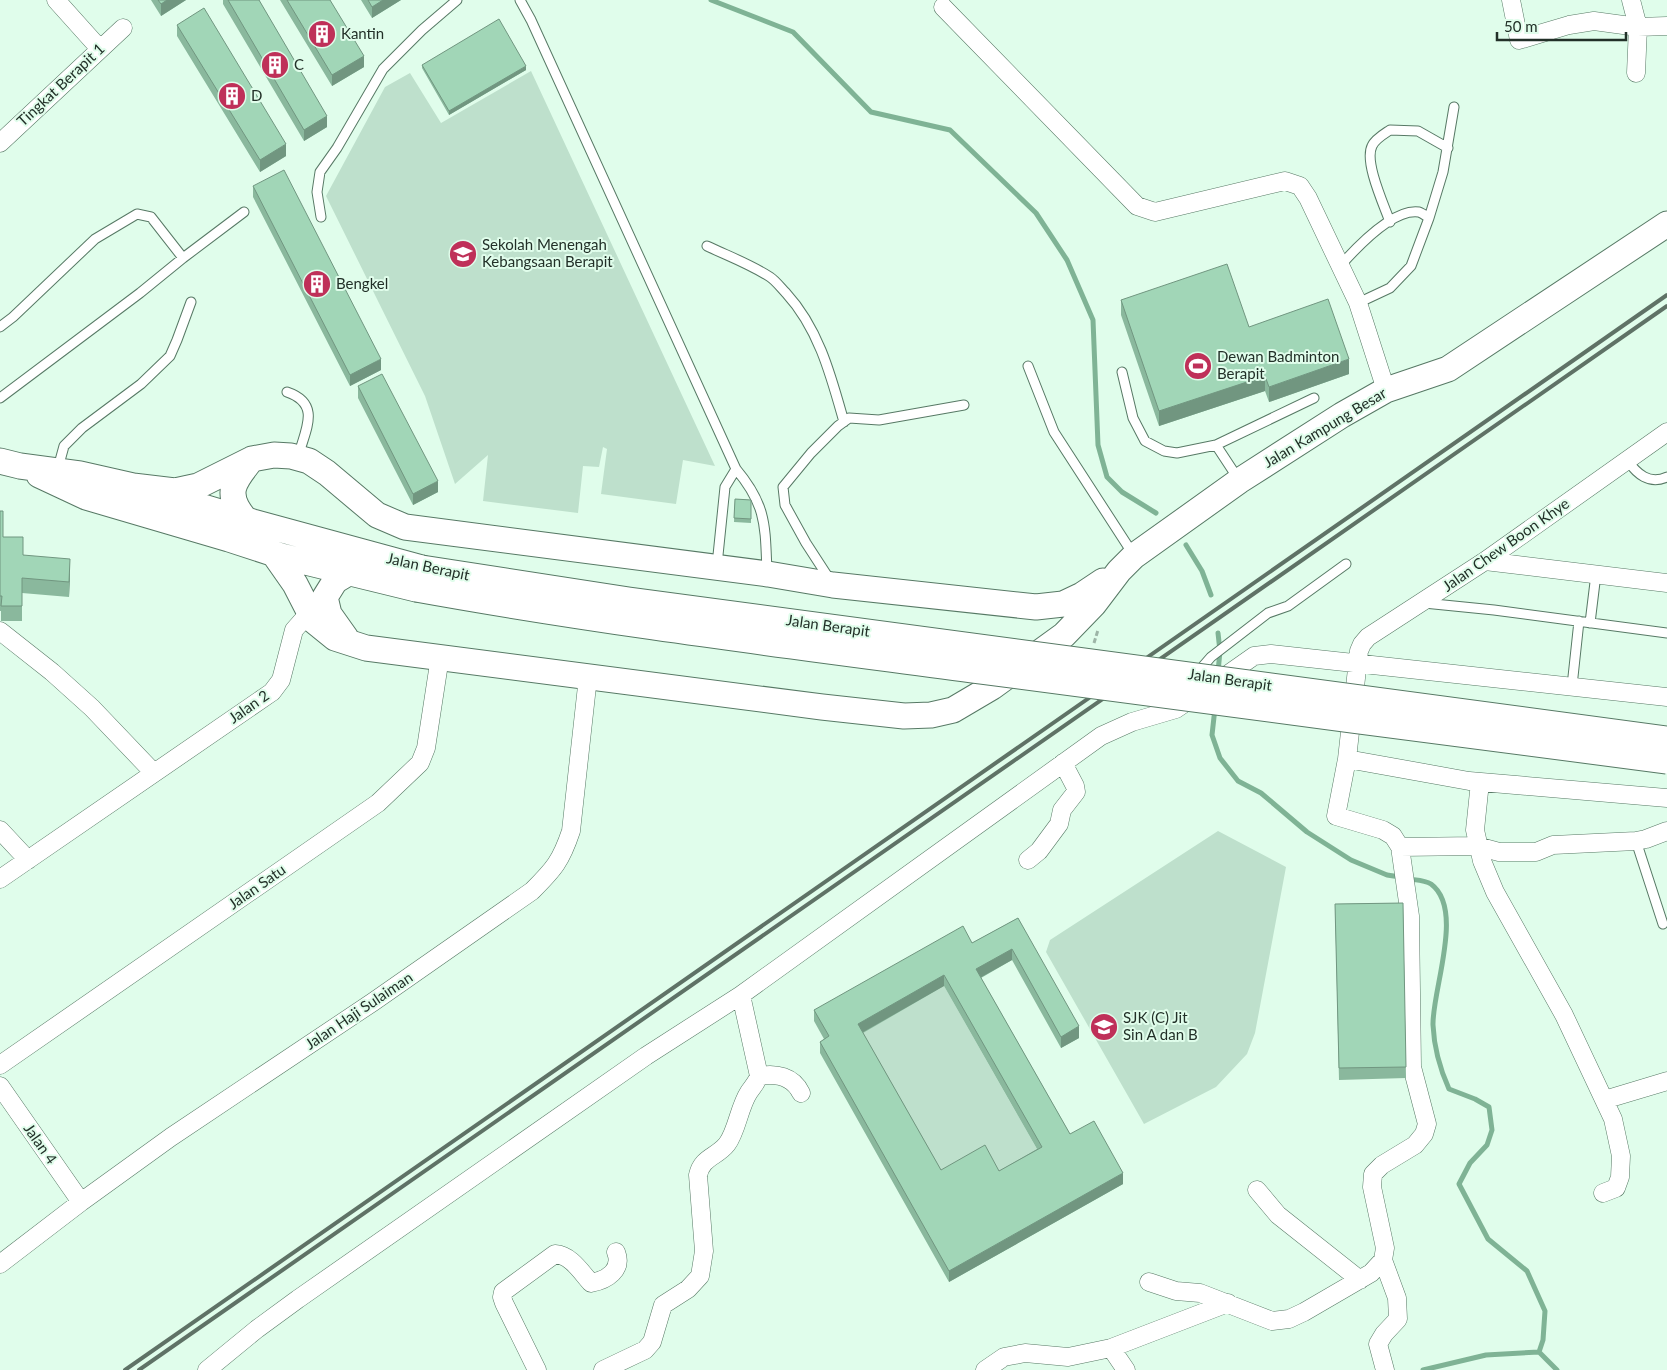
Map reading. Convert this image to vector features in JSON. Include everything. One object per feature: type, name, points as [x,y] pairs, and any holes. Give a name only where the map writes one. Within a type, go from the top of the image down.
[{"type":"main road","name":"Jalan Kampung Besar","points":[[1127,563],[1239,481],[1342,415],[1386,390],[1448,369],[1667,224]]},
{"type":"main road","points":[[133,486],[175,491],[198,486],[252,459],[274,455],[298,458],[309,461],[327,473],[377,516],[405,527],[768,574],[833,585],[1036,607],[1063,604],[1082,595],[1127,563]]},
{"type":"main road","points":[[244,519],[232,499],[234,484],[252,459]]},
{"type":"main road","name":"Jalan Berapit","points":[[10,463],[133,486],[244,519],[419,578],[639,601],[1667,739]]},
{"type":"main road","points":[[10,463],[80,496],[274,554],[350,572],[419,578],[518,607],[787,645],[1667,761]]},
{"type":"main road","points":[[274,554],[295,584],[314,621],[335,638],[366,648],[904,716],[931,715],[953,710],[992,687],[1069,630],[1094,604],[1127,563]]},
{"type":"main road","points":[[350,572],[335,581],[325,597],[329,614],[342,633],[352,643]]},
{"type":"main road","points":[[1036,607],[1042,638],[1042,650]]},
{"type":"street","points":[[56,0],[100,48]]},
{"type":"street","points":[[1511,0],[1519,40],[1569,25],[1594,21],[1638,28],[1667,26]]},
{"type":"street","points":[[1631,0],[1638,28],[1636,73]]},
{"type":"street","points":[[943,7],[1137,206],[1154,212],[1171,210],[1285,181],[1300,186],[1308,198],[1358,303],[1386,390]]},
{"type":"street","name":"Tingkat Berapit 1","points":[[0,143],[123,28]]},
{"type":"street","name":"Jalan Chew Boon Khye","points":[[1400,847],[1393,836],[1383,830],[1336,816],[1347,759],[1359,651],[1362,644],[1368,637],[1484,561],[1667,432]]},
{"type":"street","points":[[1484,561],[1667,582]]},
{"type":"street","name":"Jalan 2","points":[[0,879],[272,692],[281,680],[294,630],[309,613]]},
{"type":"street","points":[[0,631],[52,672],[92,708],[154,773]]},
{"type":"street","points":[[207,1370],[257,1329],[306,1293],[646,1056],[741,995],[1101,736],[1132,722],[1176,709],[1254,656],[1271,654],[1667,697]]},
{"type":"street","name":"Jalan Satu","points":[[0,1066],[378,803],[420,763],[426,748],[440,657]]},
{"type":"street","name":"Jalan Haji Sulaiman","points":[[0,1264],[171,1137],[373,1002],[532,891],[553,870],[564,851],[571,831],[588,676]]},
{"type":"street","points":[[1347,759],[1480,782],[1667,798]]},
{"type":"street","points":[[1028,860],[1039,851],[1059,824],[1062,810],[1076,792],[1075,786],[1063,763]]},
{"type":"street","points":[[1480,782],[1475,822],[1477,846],[1495,892],[1564,1015],[1613,1119],[1621,1156],[1620,1177],[1616,1188],[1603,1193]]},
{"type":"street","points":[[0,830],[28,860]]},
{"type":"street","points":[[1384,1370],[1378,1344],[1398,1318],[1397,1298],[1383,1260],[1385,1248],[1372,1187],[1373,1174],[1382,1165],[1415,1145],[1424,1134],[1427,1124],[1412,1067],[1410,916],[1400,847],[1477,846],[1499,852],[1536,852],[1553,845],[1636,841],[1667,831]]},
{"type":"street","points":[[602,1370],[645,1350],[652,1342],[663,1305],[688,1289],[700,1276],[704,1251],[698,1175],[700,1165],[727,1144],[748,1094],[758,1081],[759,1076],[741,995]]},
{"type":"street","points":[[759,1076],[773,1073],[786,1077],[800,1089],[801,1093]]},
{"type":"street","points":[[1604,1100],[1667,1081]]},
{"type":"street","name":"Jalan 4","points":[[0,1086],[81,1202]]},
{"type":"street","points":[[1257,1190],[1278,1215],[1360,1280]]},
{"type":"street","points":[[537,1370],[502,1297],[503,1292],[555,1254],[562,1255],[572,1261],[590,1283],[597,1282],[617,1268],[619,1260],[616,1252]]},
{"type":"street","points":[[1149,1282],[1176,1291],[1200,1293],[1272,1321],[1290,1319],[1304,1312],[1371,1273],[1383,1260]]},
{"type":"street","points":[[985,1370],[1004,1357],[1025,1353],[1068,1357],[1111,1348],[1228,1303]]},
{"type":"street","points":[[1111,1348],[1126,1370]]},
{"type":"lane","points":[[321,217],[316,192],[320,172],[337,148],[383,68],[422,30],[457,0]]},
{"type":"lane","points":[[520,0],[531,20],[736,469],[753,492],[764,518],[768,574]]},
{"type":"lane","points":[[1358,303],[1390,288],[1411,266],[1429,218],[1443,172],[1454,107]]},
{"type":"lane","points":[[1390,222],[1374,177],[1369,153],[1373,144],[1390,130],[1418,131],[1448,148]]},
{"type":"lane","points":[[0,398],[244,212]]},
{"type":"lane","points":[[1340,266],[1367,237],[1402,214],[1420,212],[1429,218]]},
{"type":"lane","points":[[0,328],[14,317],[95,239],[138,214],[151,217],[183,258]]},
{"type":"lane","points":[[707,246],[744,262],[771,278],[793,301],[810,325],[827,363],[844,422]]},
{"type":"lane","points":[[58,471],[64,446],[82,428],[141,384],[170,356],[191,302]]},
{"type":"lane","points":[[1028,366],[1054,432],[1127,563]]},
{"type":"lane","points":[[1122,372],[1133,418],[1146,440],[1164,451],[1177,454],[1216,445],[1314,398]]},
{"type":"lane","points":[[287,392],[298,396],[306,403],[309,414],[298,458]]},
{"type":"lane","points":[[833,585],[806,543],[785,505],[782,487],[811,454],[849,418],[880,420],[964,405]]},
{"type":"lane","points":[[1216,445],[1239,481]]},
{"type":"lane","points":[[1627,460],[1637,473],[1644,478],[1662,479],[1667,477]]},
{"type":"lane","points":[[717,568],[725,486],[736,469]]},
{"type":"lane","points":[[1195,675],[1211,657],[1268,613],[1288,606],[1346,564]]},
{"type":"lane","points":[[1590,623],[1596,574]]},
{"type":"lane","points":[[1422,603],[1494,610],[1667,632]]},
{"type":"lane","points":[[1572,686],[1579,621]]},
{"type":"lane","points":[[1636,841],[1663,924]]},
{"type":"green space","points":[[531,71],[715,466],[683,460],[676,504],[601,494],[607,449],[603,447],[599,467],[583,466],[578,513],[483,501],[488,455],[455,484],[425,396],[326,196],[385,87],[410,73],[441,123]]},
{"type":"green space","points":[[1218,831],[1286,867],[1255,1033],[1247,1054],[1216,1087],[1144,1124],[1046,952],[1050,940]]},
{"type":"green space","points":[[944,986],[1042,1158],[999,1182],[941,1181],[858,1035]]},
{"type":"building","points":[[158,0],[167,0],[161,4]]},
{"type":"building","name":"C","points":[[228,0],[259,0],[327,116],[304,130]]},
{"type":"building","name":"Kantin","points":[[287,0],[330,0],[364,56],[332,75]]},
{"type":"building","points":[[368,0],[383,0],[372,7]]},
{"type":"building","name":"D","points":[[204,8],[286,144],[260,160],[177,25]]},
{"type":"building","points":[[499,19],[526,66],[449,111],[422,65]]},
{"type":"building","name":"Bengkel","points":[[284,170],[381,359],[350,375],[253,186]]},
{"type":"building","points":[[1227,264],[1249,327],[1328,299],[1349,359],[1269,387],[1265,376],[1159,411],[1121,300]]},
{"type":"building","points":[[382,374],[438,481],[413,494],[358,386]]},
{"type":"building","points":[[735,499],[751,500],[751,519],[734,518]]},
{"type":"building","points":[[0,511],[3,511],[3,537],[23,537],[23,555],[70,559],[69,582],[22,578],[22,606],[1,606]]},
{"type":"building","points":[[1403,903],[1406,1067],[1339,1068],[1335,904]]},
{"type":"building","points":[[1018,918],[1079,1026],[1061,1037],[1012,949],[976,969],[1070,1134],[1094,1121],[1123,1173],[949,1271],[820,1042],[829,1036],[814,1010],[963,926],[972,943]],"holes":[[[944,975],[1042,1147],[999,1171],[985,1145],[941,1170],[858,1024]]]},
{"type":"waterway","points":[[711,0],[793,32],[871,112],[950,130],[1036,213],[1067,260],[1093,320],[1098,445],[1107,477],[1122,492],[1156,513]]},
{"type":"waterway","points":[[1186,545],[1202,571],[1211,595]]},
{"type":"waterway","points":[[1218,633],[1220,651],[1218,672]]},
{"type":"waterway","points":[[1215,708],[1212,735],[1220,758],[1238,781],[1261,793],[1307,832],[1351,860],[1387,875],[1400,877]]},
{"type":"waterway","points":[[1409,879],[1431,884],[1441,896],[1446,912],[1444,951],[1433,1025],[1436,1050],[1443,1074],[1449,1089],[1475,1099],[1489,1107],[1492,1130],[1487,1145],[1470,1163],[1459,1184],[1488,1239],[1527,1271],[1545,1311],[1543,1340],[1539,1352],[1486,1355],[1423,1370]]},
{"type":"waterway","points":[[1539,1352],[1557,1370]]},
{"type":"railway","points":[[125,1370],[1667,295]]},
{"type":"railway","points":[[139,1370],[1667,306]]},
{"type":"place","name":"Kantin","points":[[322,34]]},
{"type":"place","name":"C","points":[[275,65]]},
{"type":"place","name":"D","points":[[232,96]]},
{"type":"place","name":"Sekolah Menengah Kebangsaan Berapit","points":[[463,254]]},
{"type":"place","name":"Bengkel","points":[[317,284]]},
{"type":"place","name":"Dewan Badminton Berapit","points":[[1198,366]]},
{"type":"place","name":"SJK (C) Jit Sin A dan B","points":[[1104,1027]]}]
